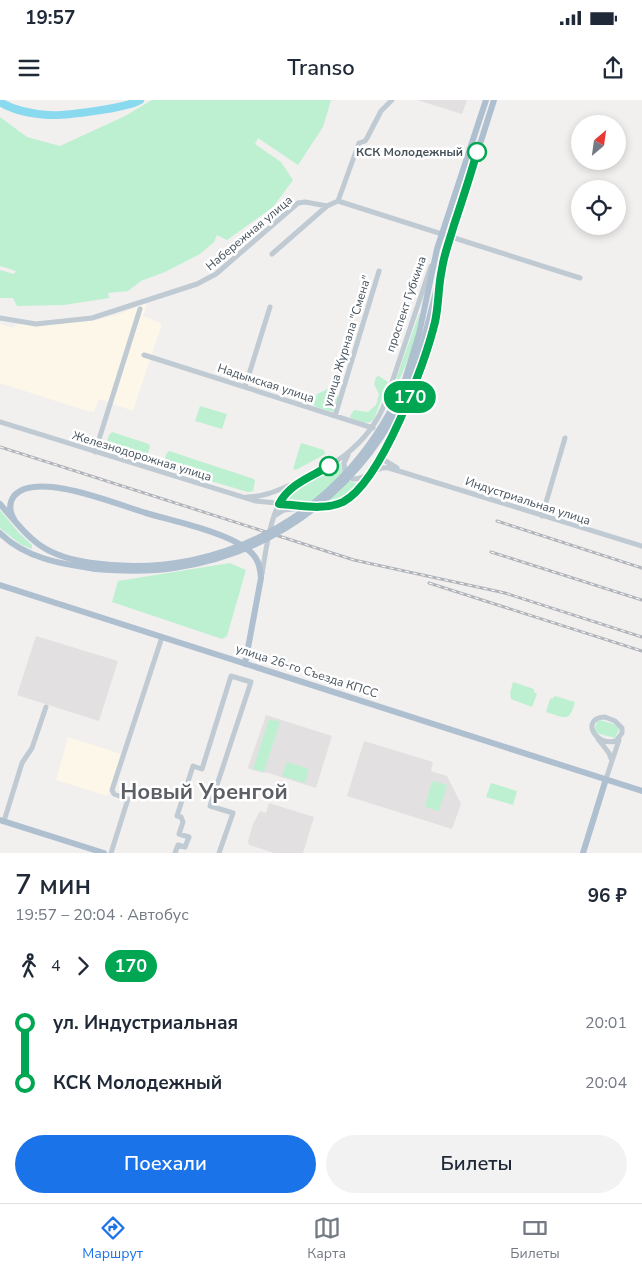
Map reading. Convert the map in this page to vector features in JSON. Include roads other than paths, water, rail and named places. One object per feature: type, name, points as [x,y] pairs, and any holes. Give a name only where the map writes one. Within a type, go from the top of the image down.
[{"type":"main road","name":"проспект Губкина","points":[[437,249],[486,100]]},
{"type":"main road","name":"проспект Губкина","points":[[407,384],[424,339],[451,237],[494,100]]},
{"type":"main road","points":[[0,532],[16,546],[34,555],[65,564],[146,570],[210,561],[237,552],[278,533],[303,518],[328,498],[360,466],[386,429],[407,384],[437,249]]},
{"type":"main road","points":[[15,521],[11,513],[10,504],[19,492],[35,486],[65,489],[235,542],[251,552],[257,559],[261,578],[245,664]]},
{"type":"main road","points":[[0,504],[26,534],[46,550],[93,566]]},
{"type":"main road","name":"улица 26-го Съезда КПСС","points":[[0,585],[642,791]]},
{"type":"main road","points":[[583,853],[606,779]]},
{"type":"main road","points":[[2,821],[104,853]]},
{"type":"street","points":[[338,201],[359,143],[365,141],[378,116],[392,100]]},
{"type":"street","points":[[272,254],[326,206],[338,201],[580,278]]},
{"type":"street","name":"Набережная улица","points":[[0,318],[36,324],[76,320],[98,316],[206,281],[298,203],[305,202],[326,206]]},
{"type":"street","name":"проспект Губкина","points":[[301,481],[351,451],[372,428],[385,403],[437,249]]},
{"type":"street","name":"проспект Губкина","points":[[279,504],[316,507],[328,506],[343,501],[356,491],[371,472],[384,450],[412,392],[426,354],[436,312],[442,269]]},
{"type":"street","name":"улица Журнала \"Смена\"","points":[[335,416],[379,271]]},
{"type":"street","points":[[245,387],[270,308]]},
{"type":"street","points":[[95,452],[140,309]]},
{"type":"street","name":"Надымская улица","points":[[144,355],[372,428]]},
{"type":"street","name":"Железнодорожная улица","points":[[0,422],[237,496],[260,502],[279,504]]},
{"type":"street","points":[[372,428],[386,435],[384,450]]},
{"type":"street","points":[[542,516],[565,438]]},
{"type":"street","name":"Индустриальная улица","points":[[384,450],[386,462],[409,473]]},
{"type":"street","name":"Индустриальная улица","points":[[351,451],[344,463],[345,472],[353,478],[360,479],[378,468],[386,467],[642,546]]},
{"type":"street","points":[[237,496],[261,496],[301,481]]},
{"type":"street","points":[[261,578],[279,504],[287,491],[301,481]]},
{"type":"street","points":[[275,517],[284,510],[316,507]]},
{"type":"street","points":[[110,853],[128,800],[114,794],[112,790],[162,637]]},
{"type":"street","points":[[176,853],[178,845],[185,848],[189,837],[179,834],[183,822],[181,817],[177,816],[193,766],[202,769],[231,676],[250,682],[210,806],[232,813],[219,853]]},
{"type":"street","points":[[2,821],[22,763],[32,748],[46,707]]},
{"type":"street","points":[[606,779],[612,762],[622,733],[622,728],[618,722],[602,717],[597,719],[592,731],[607,749],[612,762]]},
{"type":"street","points":[[596,736],[612,742],[618,740],[622,733]]},
{"type":"waterway","points":[[0,102],[23,111],[57,115],[110,109],[140,100]]},
{"type":"railway","points":[[0,447],[354,560],[505,593],[642,637]]},
{"type":"railway","points":[[497,521],[642,568]]},
{"type":"railway","points":[[491,552],[642,600]]},
{"type":"railway","points":[[429,583],[642,651]]},
{"type":"place","name":"КСК Молодежный","points":[[477,152]]},
{"type":"district","name":"Новый Уренгой","points":[[204,792]]}]
